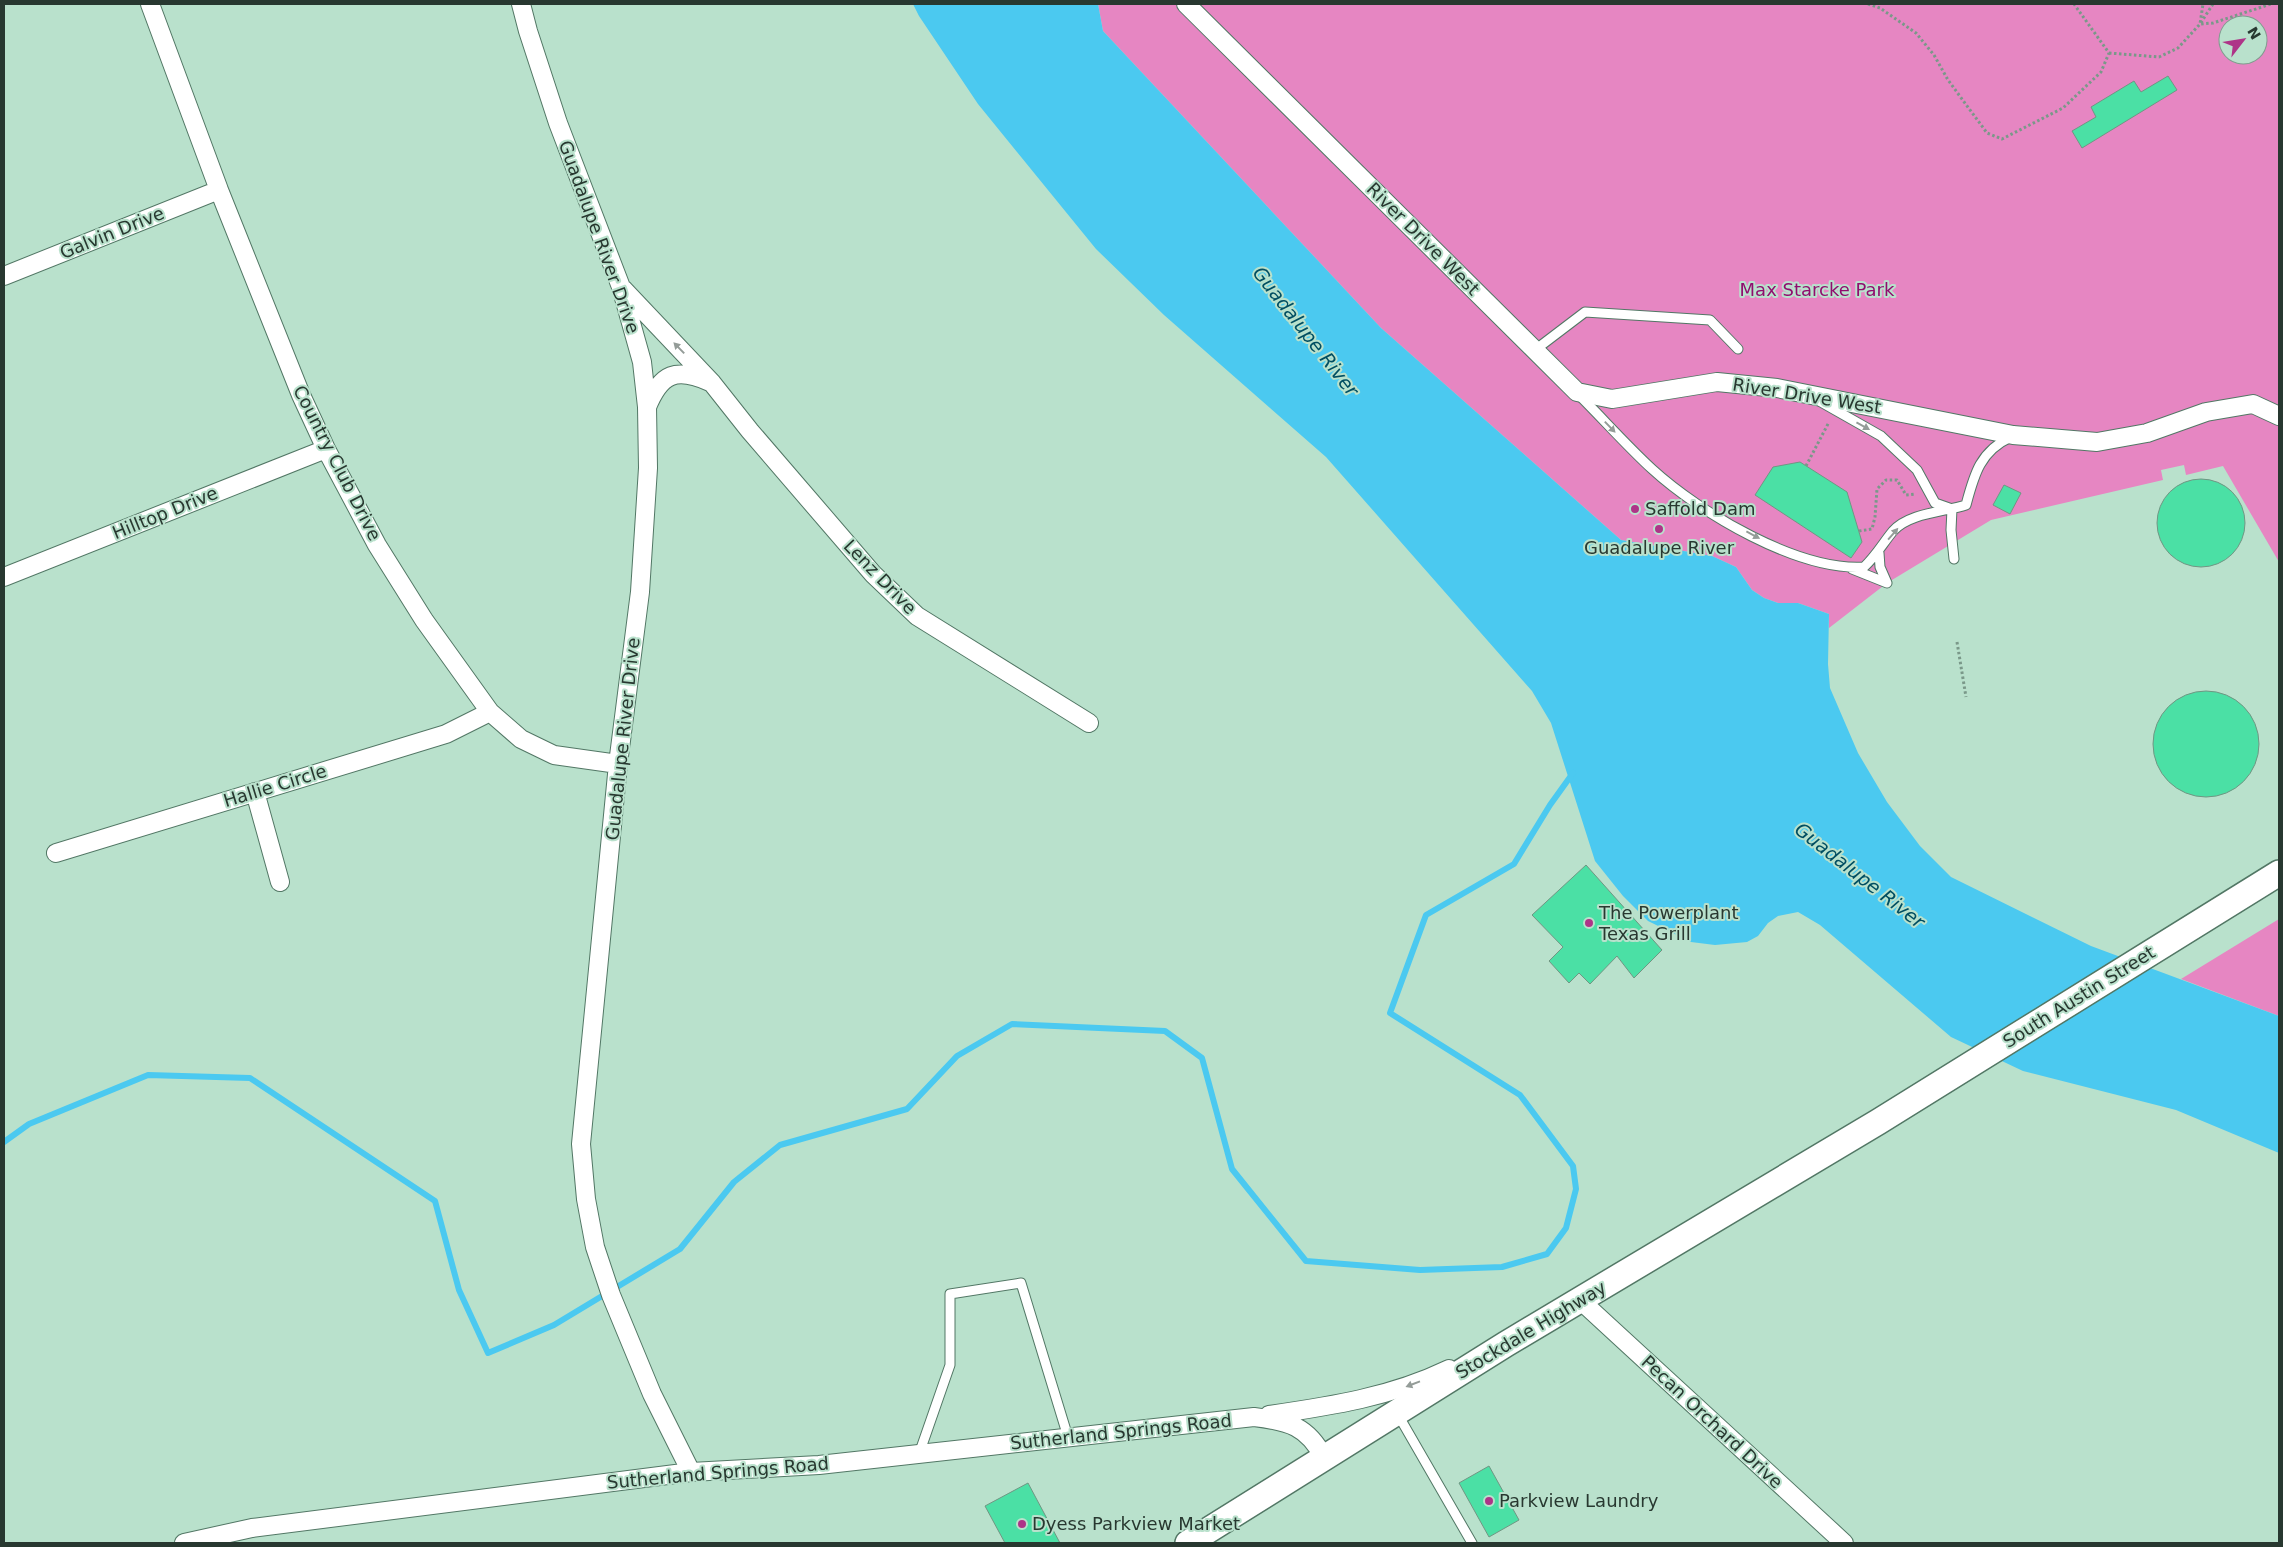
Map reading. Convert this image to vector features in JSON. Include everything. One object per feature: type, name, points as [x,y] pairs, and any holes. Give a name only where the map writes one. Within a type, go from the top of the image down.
[{"type":"main road","name":"South Austin Street","points":[[1878,1122],[2279,873]]},
{"type":"main road","name":"Stockdale Highway","points":[[1188,1543],[1506,1344],[1878,1122]]},
{"type":"street","name":"Country Club Drive","points":[[150,4],[220,190],[301,395],[326,450],[377,544],[424,620],[490,712],[520,739],[554,755],[618,764]]},
{"type":"street","name":"Guadalupe River Drive","points":[[522,4],[528,31],[558,123],[621,287],[642,362],[647,407],[648,468],[640,592],[618,764],[581,1144],[586,1199],[595,1247],[611,1295],[652,1394],[691,1472]]},
{"type":"street","name":"River Drive West","points":[[1186,4],[1577,392],[1612,399],[1717,382],[1805,393],[2013,436],[2097,442],[2147,433],[2206,412],[2253,404],[2279,416]]},
{"type":"street","name":"Galvin Drive","points":[[4,276],[220,190]]},
{"type":"street","name":"Lenz Drive","points":[[621,287],[712,383],[750,431],[873,574],[917,616],[1089,723]]},
{"type":"street","points":[[647,407],[656,387],[673,374],[692,374],[712,383]]},
{"type":"street","name":"Hilltop Drive","points":[[4,577],[326,450]]},
{"type":"street","name":"Hallie Circle","points":[[56,853],[446,734],[490,712]]},
{"type":"street","points":[[255,792],[280,882]]},
{"type":"street","name":"Pecan Orchard Drive","points":[[1580,1300],[1844,1543]]},
{"type":"street","name":"Sutherland Springs Road","points":[[184,1543],[252,1528],[691,1472],[819,1465],[1254,1417],[1351,1402],[1375,1396],[1438,1374],[1506,1344]]},
{"type":"street","name":"Sutherland Springs Road","points":[[1254,1417],[1280,1420],[1299,1427],[1317,1445],[1324,1458]]},
{"type":"lane","points":[[1535,350],[1585,312],[1710,320],[1738,349]]},
{"type":"lane","points":[[1577,392],[1654,470],[1714,515],[1785,552],[1817,563],[1849,568],[1887,582],[1880,567],[1879,553]]},
{"type":"lane","points":[[1805,393],[1880,436],[1917,470],[1935,502],[1952,509]]},
{"type":"lane","points":[[1849,568],[1864,567],[1879,553],[1894,530],[1913,518],[1966,505],[1979,463],[1997,443],[2013,436]]},
{"type":"lane","points":[[1952,509],[1951,530],[1954,559]]},
{"type":"lane","points":[[919,1454],[950,1365],[950,1294],[1021,1283],[1068,1438]]},
{"type":"lane","points":[[1397,1413],[1472,1543]]},
{"type":"path","points":[[1868,4],[1880,8],[1916,33],[1934,54],[1948,80],[1987,133],[2002,139],[2020,132],[2063,108],[2101,72],[2109,53]]},
{"type":"path","points":[[2074,4],[2109,53],[2159,57],[2178,48],[2200,24],[2213,4]]},
{"type":"path","points":[[2200,24],[2203,4]]},
{"type":"path","points":[[2200,24],[2213,24],[2271,4]]},
{"type":"path","points":[[1806,466],[1836,410]]},
{"type":"path","points":[[1859,531],[1872,529],[1877,489],[1886,480],[1896,480],[1906,495],[1910,496],[1927,488]]},
{"type":"path","points":[[1957,642],[1966,698]]},
{"type":"green space","name":"Max Starcke Park","points":[[1098,4],[2279,4],[2279,562],[2223,466],[2186,475],[2184,465],[2161,470],[2163,480],[1991,520],[1887,583],[1829,628],[1829,614],[1798,603],[1778,603],[1764,598],[1752,590],[1736,567],[1712,556],[1621,540],[1381,328],[1103,31]]},
{"type":"green space","points":[[2279,919],[2279,1016],[2181,979]]},
{"type":"water","points":[[913,4],[1098,4],[1103,31],[1381,328],[1621,540],[1712,556],[1736,567],[1752,590],[1764,598],[1778,603],[1798,603],[1829,614],[1828,664],[1830,688],[1858,753],[1887,802],[1920,846],[1951,877],[2091,946],[2279,1016],[2279,1153],[2176,1110],[2023,1071],[1951,1037],[1820,925],[1798,912],[1778,916],[1768,923],[1758,936],[1747,942],[1715,945],[1691,942],[1648,921],[1623,896],[1595,861],[1551,723],[1532,691],[1326,457],[1164,315],[1096,249],[978,104],[919,16]]},
{"type":"building","points":[[2168,76],[2177,90],[2082,148],[2072,131],[2096,117],[2091,107],[2134,81],[2141,92]]},
{"type":"building","points":[[1800,462],[1847,492],[1862,542],[1851,558],[1755,495],[1773,467]]},
{"type":"building","points":[[2192,479],[2210,479],[2226,486],[2238,498],[2245,514],[2245,532],[2238,548],[2226,560],[2210,567],[2192,567],[2176,560],[2164,548],[2157,532],[2157,514],[2164,498],[2176,486]]},
{"type":"building","points":[[2004,485],[2021,493],[2010,514],[1993,505]]},
{"type":"building","points":[[2206,691],[2226,695],[2244,706],[2255,724],[2259,744],[2255,764],[2244,782],[2226,793],[2206,797],[2186,793],[2168,782],[2157,764],[2153,744],[2157,724],[2168,706],[2186,695]]},
{"type":"building","name":"The Powerplant Texas Grill","points":[[1586,865],[1662,950],[1634,978],[1617,956],[1590,984],[1579,973],[1569,983],[1549,961],[1563,947],[1532,915]]},
{"type":"building","name":"Parkview Laundry","points":[[1489,1466],[1519,1520],[1489,1537],[1459,1483]]},
{"type":"building","name":"Dyess Parkview Market","points":[[1028,1483],[1060,1543],[1005,1543],[985,1506]]},
{"type":"waterway","points":[[4,1142],[29,1124],[148,1075],[250,1078],[435,1201],[459,1290],[488,1353],[554,1325],[680,1249],[734,1182],[780,1145],[907,1109],[957,1056],[1012,1024],[1165,1031],[1202,1058],[1232,1169],[1306,1261],[1420,1270],[1502,1267],[1547,1254],[1566,1228],[1576,1189],[1573,1166],[1520,1095],[1390,1013],[1426,915],[1514,864],[1550,805],[1573,773]]},
{"type":"place","name":"Saffold Dam","points":[[1635,509]]},
{"type":"place","name":"Guadalupe River","points":[[1659,529]]},
{"type":"place","name":"The Powerplant Texas Grill","points":[[1589,923]]},
{"type":"place","name":"Parkview Laundry","points":[[1489,1501]]},
{"type":"place","name":"Dyess Parkview Market","points":[[1022,1524]]}]
